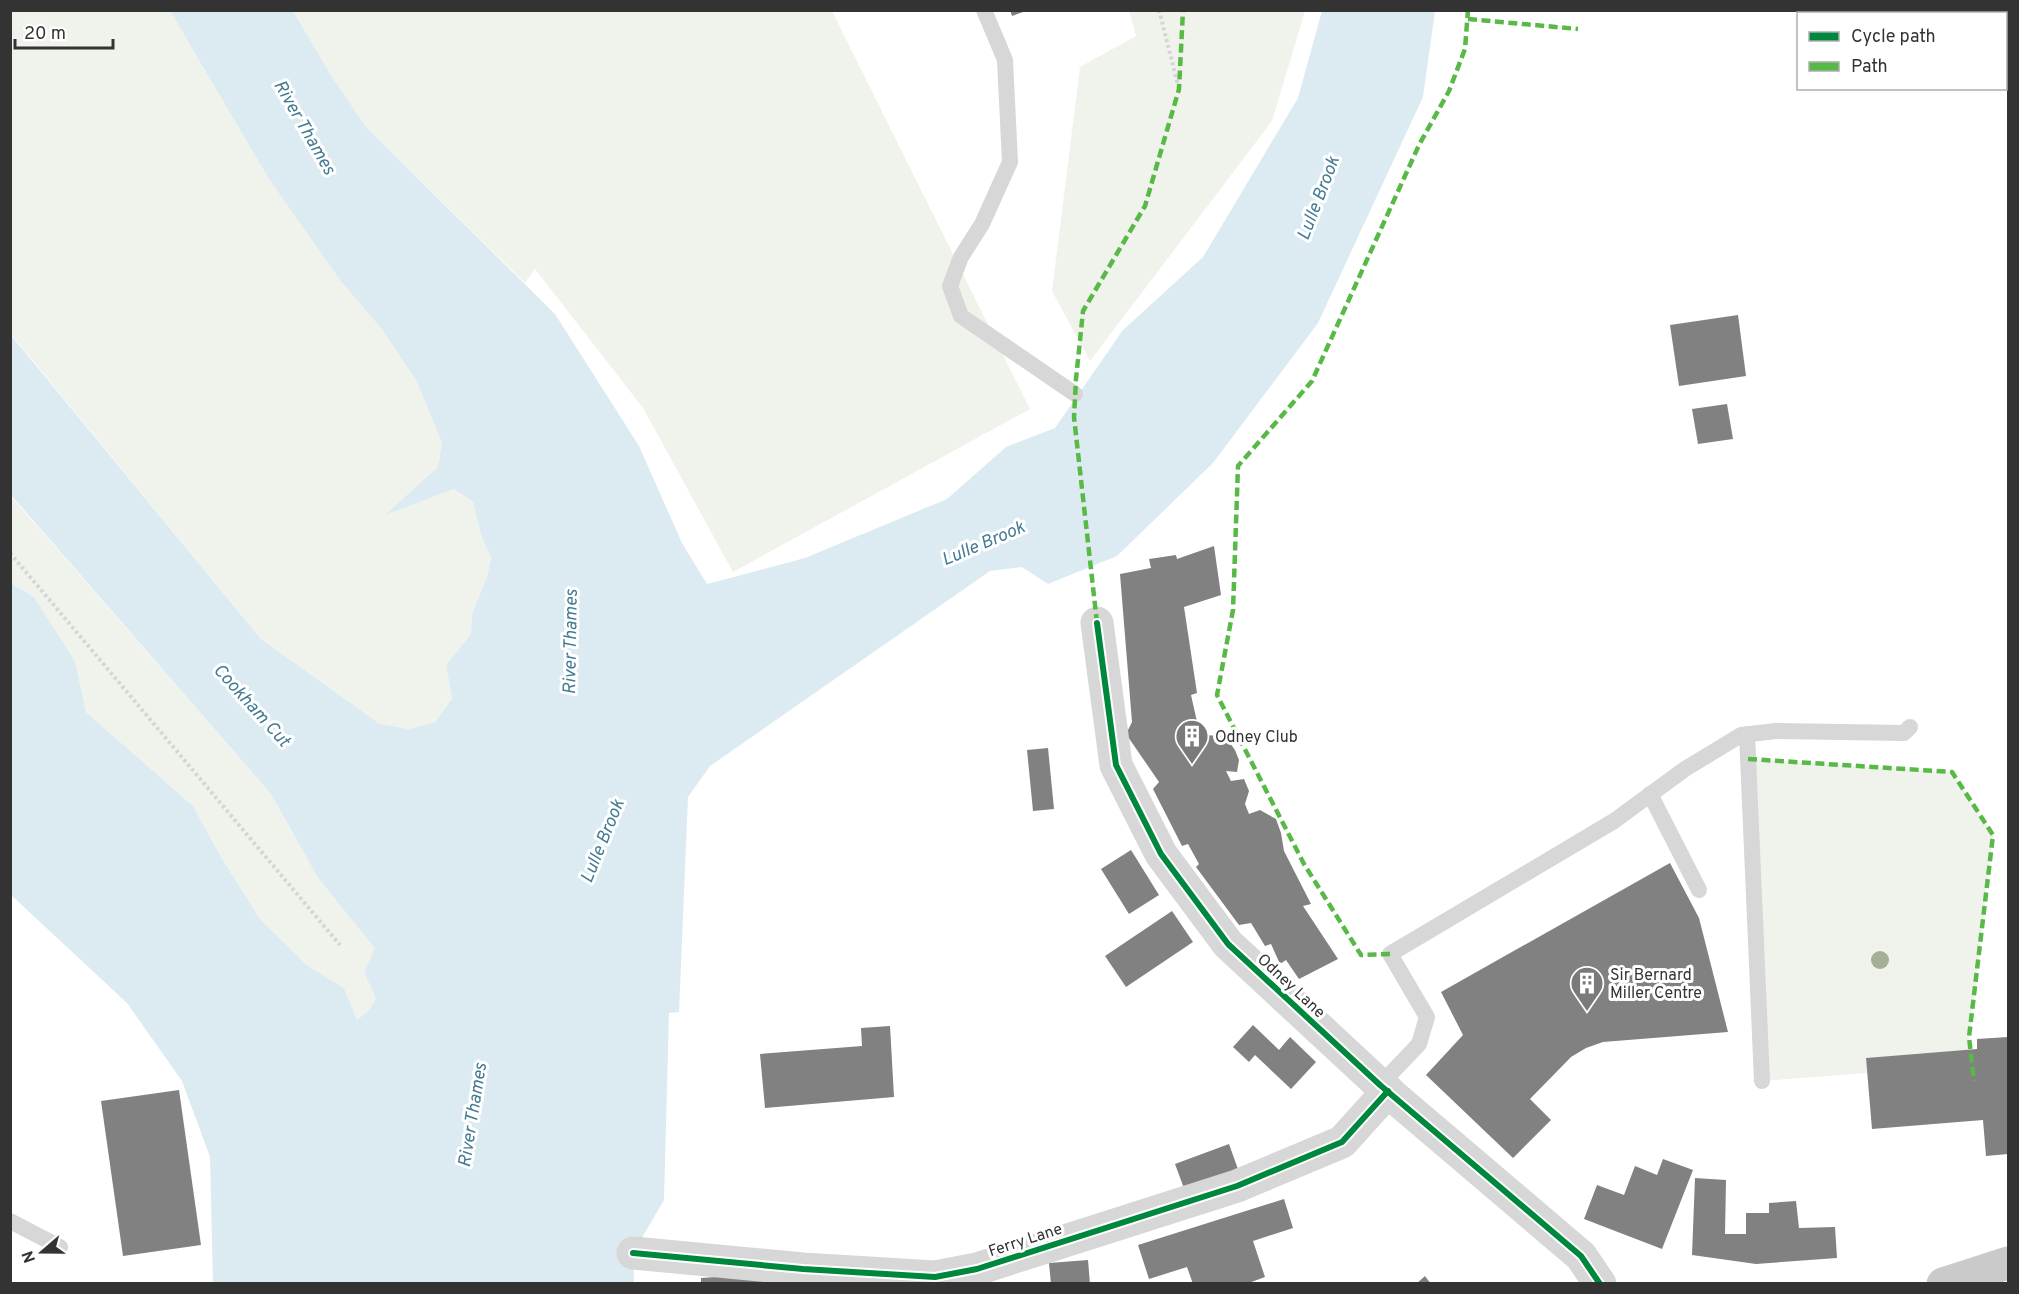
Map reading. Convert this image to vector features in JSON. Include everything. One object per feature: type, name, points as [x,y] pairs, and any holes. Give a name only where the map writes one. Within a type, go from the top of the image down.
[{"type":"main road","points":[[1943,1284],[2008,1266]]},
{"type":"street","name":"Odney Lane","points":[[1097,622],[1116,765],[1161,854],[1228,944],[1384,1088],[1581,1256],[1600,1284]]},
{"type":"street","name":"Ferry Lane","points":[[633,1253],[935,1280],[1237,1186],[1342,1142],[1384,1088]]},
{"type":"lane","points":[[984,10],[1005,60],[1010,162],[982,224],[961,257],[950,286],[961,316],[1075,394]]},
{"type":"lane","points":[[1384,1088],[1419,1044],[1427,1017],[1390,954],[1614,821],[1650,794],[1741,735],[1776,731],[1904,733],[1910,727]]},
{"type":"lane","points":[[1747,734],[1762,1081]]},
{"type":"lane","points":[[1650,794],[1699,890]]},
{"type":"lane","points":[[10,1221],[60,1247]]},
{"type":"path","points":[[1158,10],[1179,88]]},
{"type":"path","points":[[10,553],[340,945]]},
{"type":"shaded area","points":[[10,11],[170,11],[267,176],[381,328],[416,380],[442,443],[438,467],[387,514],[454,489],[473,502],[482,538],[491,558],[487,577],[472,614],[471,634],[446,665],[452,697],[435,722],[409,729],[380,724],[261,639],[11,334]]},
{"type":"shaded area","points":[[293,11],[832,11],[1030,409],[733,572],[643,408],[535,269],[525,283],[366,127],[331,75]]},
{"type":"shaded area","points":[[1129,11],[1305,11],[1272,121],[1090,361],[1052,291],[1080,67],[1136,36]]},
{"type":"shaded area","points":[[10,495],[271,794],[318,878],[376,948],[364,973],[376,998],[369,1010],[357,1020],[344,988],[308,966],[260,919],[221,857],[193,806],[86,712],[75,661],[34,597],[11,583]]},
{"type":"shaded area","points":[[1748,759],[1952,772],[1993,835],[1968,1050],[1866,1058],[1867,1073],[1762,1081]]},
{"type":"water","points":[[170,11],[293,11],[331,75],[366,127],[555,314],[639,446],[682,543],[707,584],[805,558],[947,499],[1006,447],[1055,428],[1123,330],[1203,257],[1298,98],[1322,11],[1435,11],[1423,97],[1318,323],[1213,463],[1117,556],[1048,584],[1022,567],[990,571],[710,766],[688,797],[679,1012],[669,1013],[664,1200],[633,1253],[634,1283],[213,1283],[210,1157],[182,1081],[127,1003],[11,895],[11,583],[34,597],[75,661],[86,712],[193,806],[221,857],[260,919],[308,966],[344,988],[357,1020],[369,1010],[376,998],[364,973],[375,948],[318,878],[271,794],[11,495],[10,334],[261,639],[380,724],[409,729],[435,722],[452,698],[446,665],[471,634],[472,614],[487,577],[491,558],[482,538],[473,502],[454,489],[385,515],[438,467],[442,443],[416,380],[381,328],[340,280],[267,176]]},
{"type":"building","points":[[1010,10],[1026,10],[1026,11],[1012,16]]},
{"type":"building","points":[[1738,315],[1746,376],[1679,386],[1670,325]]},
{"type":"building","points":[[1727,404],[1733,439],[1698,444],[1692,409]]},
{"type":"building","name":"Odney Club","points":[[1214,546],[1221,595],[1184,607],[1197,693],[1191,695],[1200,735],[1225,736],[1235,750],[1239,760],[1237,772],[1226,771],[1231,781],[1244,779],[1249,791],[1245,804],[1249,814],[1260,810],[1276,819],[1284,851],[1311,904],[1303,906],[1338,959],[1299,979],[1286,960],[1280,964],[1271,944],[1265,946],[1251,923],[1239,925],[1196,867],[1199,864],[1188,844],[1182,846],[1153,789],[1159,782],[1126,734],[1132,722],[1120,574],[1151,568],[1149,559],[1176,555],[1177,559]]},
{"type":"building","points":[[1048,748],[1054,809],[1033,811],[1027,750]]},
{"type":"building","points":[[1131,850],[1159,895],[1129,914],[1101,869]]},
{"type":"building","name":"Sir Bernard Miller Centre","points":[[1670,863],[1699,918],[1728,1032],[1603,1042],[1586,1048],[1571,1057],[1530,1099],[1551,1120],[1513,1158],[1426,1075],[1463,1035],[1441,992]]},
{"type":"building","points":[[1172,911],[1193,942],[1126,987],[1105,956]]},
{"type":"building","points":[[1253,1025],[1279,1050],[1290,1037],[1316,1062],[1291,1089],[1255,1055],[1249,1062],[1233,1047]]},
{"type":"building","points":[[890,1026],[894,1097],[765,1108],[760,1054],[862,1046],[861,1028]]},
{"type":"building","points":[[2008,1037],[2008,1154],[1986,1156],[1983,1120],[1872,1129],[1866,1058],[1977,1049],[1977,1039]]},
{"type":"building","points":[[179,1090],[201,1245],[123,1256],[101,1101]]},
{"type":"building","points":[[1229,1144],[1239,1172],[1185,1191],[1175,1164]]},
{"type":"building","points":[[1663,1159],[1693,1170],[1662,1249],[1584,1219],[1597,1185],[1624,1195],[1635,1166],[1657,1175]]},
{"type":"building","points":[[1695,1178],[1726,1180],[1725,1234],[1746,1234],[1746,1213],[1769,1213],[1769,1203],[1796,1201],[1799,1228],[1835,1227],[1837,1258],[1756,1264],[1692,1255]]},
{"type":"building","points":[[1284,1199],[1293,1228],[1253,1241],[1265,1277],[1246,1284],[1193,1284],[1187,1267],[1149,1279],[1138,1245]]},
{"type":"building","points":[[1088,1260],[1090,1284],[1051,1284],[1049,1263]]},
{"type":"building","points":[[790,1272],[790,1284],[701,1284],[701,1278]]},
{"type":"building","points":[[1425,1276],[1431,1284],[1416,1284]]},
{"type":"marked path","points":[[1097,623],[1074,417],[1083,311],[1145,206],[1179,89],[1183,10]]},
{"type":"marked path","points":[[1390,954],[1361,955],[1304,864],[1217,695],[1233,610],[1238,466],[1312,381],[1419,145],[1449,91],[1465,49],[1468,10]]},
{"type":"marked path","points":[[1468,19],[1578,29]]},
{"type":"marked path","points":[[1748,759],[1952,772],[1993,835],[1969,1037],[1974,1081]]},
{"type":"cycle path","points":[[1097,623],[1116,765],[1161,854],[1228,944],[1380,1085],[1581,1256],[1600,1284]]},
{"type":"cycle path","points":[[633,1253],[803,1269],[935,1277],[977,1269],[1237,1186],[1342,1142],[1388,1091]]},
{"type":"place","name":"Odney Club","points":[[1192,765]]},
{"type":"place","name":"Sir Bernard Miller Centre","points":[[1587,1012]]},
{"type":"water label","name":"River Thames","points":[[305,127]]},
{"type":"water label","name":"Lulle Brook","points":[[1318,198]]},
{"type":"water label","name":"Lulle Brook","points":[[983,543]]},
{"type":"water label","name":"River Thames","points":[[570,642]]},
{"type":"water label","name":"Cookham Cut","points":[[252,705]]},
{"type":"water label","name":"Lulle Brook","points":[[602,841]]},
{"type":"water label","name":"River Thames","points":[[472,1115]]}]
